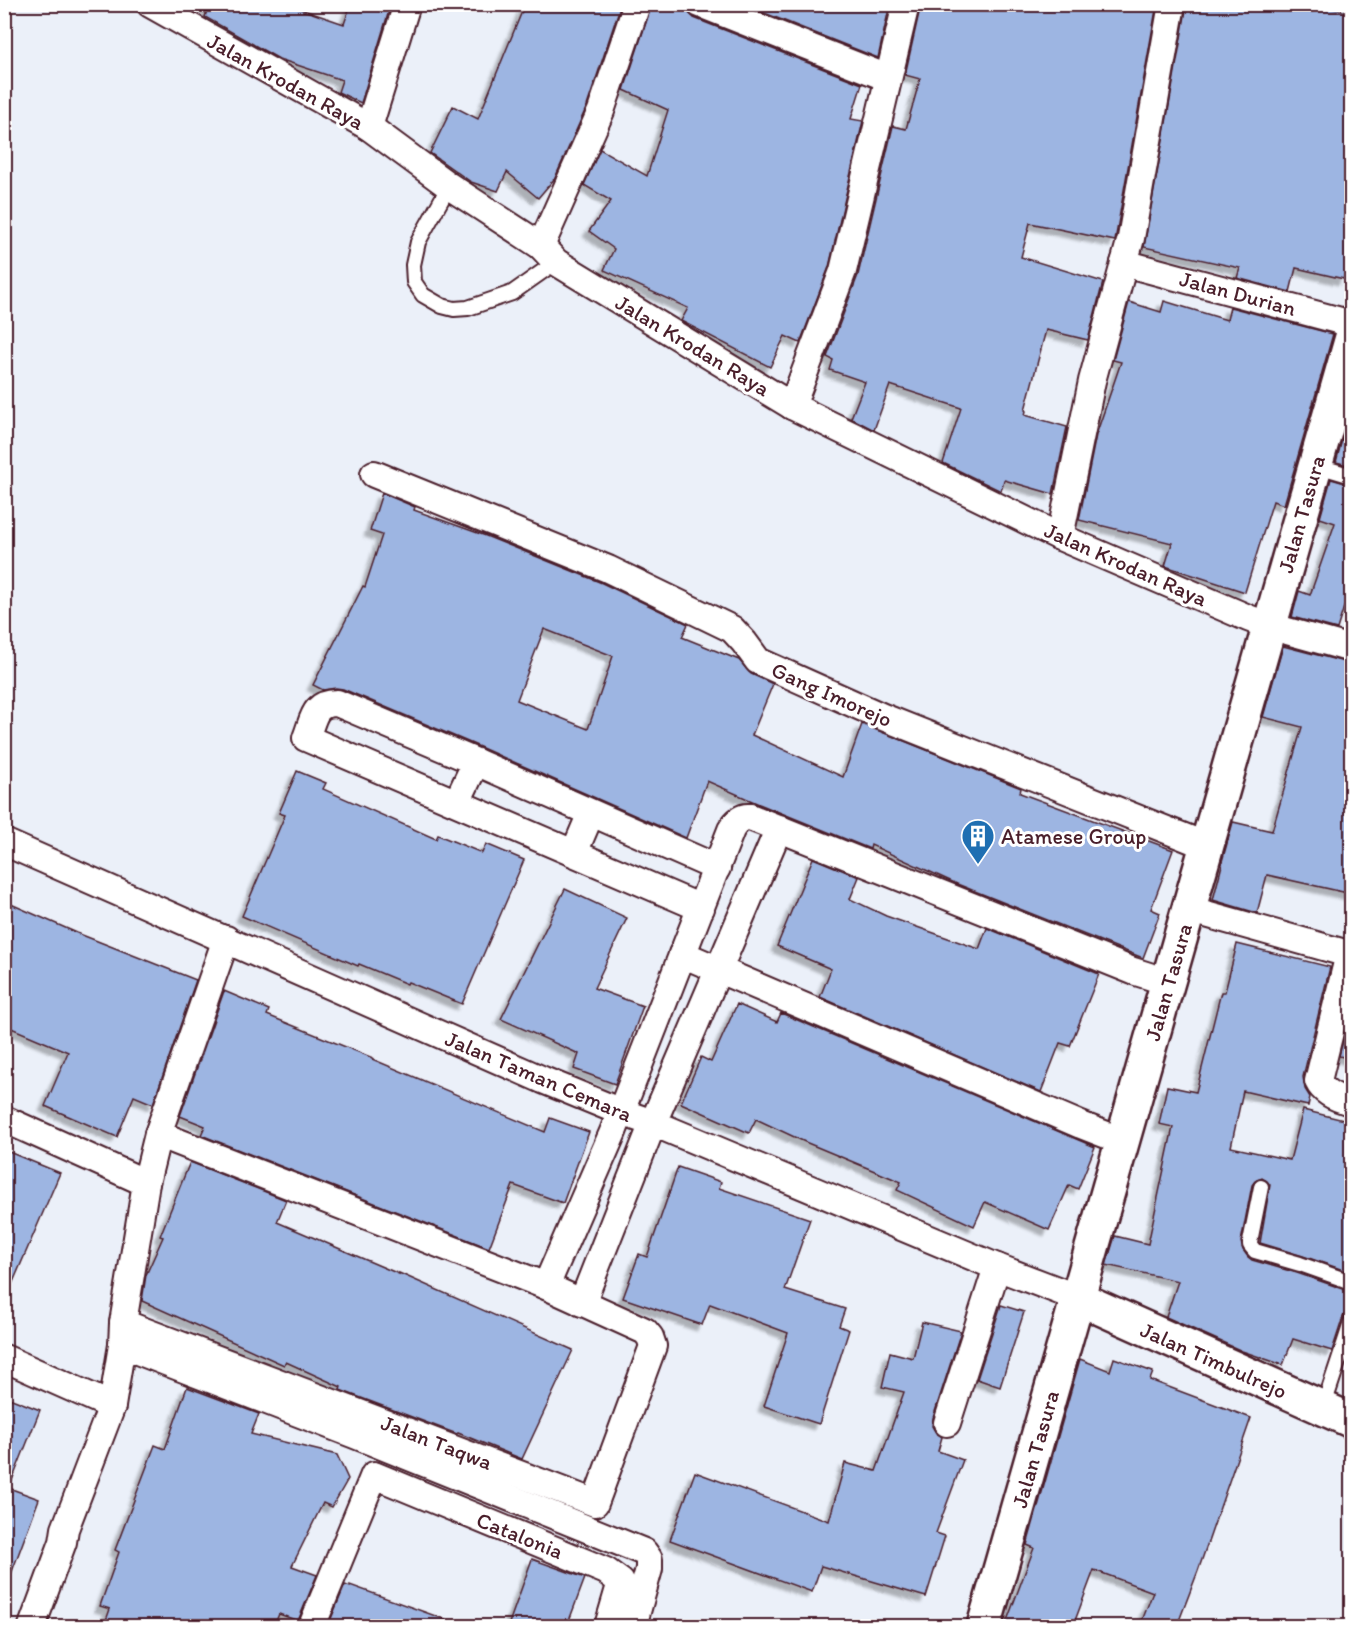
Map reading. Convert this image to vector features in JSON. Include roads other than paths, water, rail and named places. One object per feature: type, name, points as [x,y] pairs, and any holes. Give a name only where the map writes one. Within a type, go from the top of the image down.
[{"type":"street","name":"Jalan Krodan Raya","points":[[150,4],[369,127],[449,186],[549,254],[792,406],[1060,537],[1269,626],[1352,649]]},
{"type":"street","points":[[369,127],[407,4]]},
{"type":"street","points":[[549,254],[638,4]]},
{"type":"street","points":[[700,4],[888,78]]},
{"type":"street","points":[[792,406],[843,271],[906,4]]},
{"type":"street","points":[[1060,537],[1092,381],[1131,238],[1172,4]]},
{"type":"street","name":"Jalan Durian","points":[[1124,263],[1352,324]]},
{"type":"street","name":"Jalan Tasura","points":[[984,1626],[1315,465],[1343,400],[1352,337]]},
{"type":"street","name":"Gang Imorejo","points":[[374,474],[608,569],[732,629],[758,661],[883,717],[1207,846]]},
{"type":"street","points":[[701,908],[306,738],[316,711],[324,704],[337,703],[717,868]]},
{"type":"street","points":[[458,802],[476,762]]},
{"type":"street","points":[[574,853],[591,813]]},
{"type":"street","points":[[546,1286],[621,1112],[731,830],[742,818],[750,817],[1133,971],[1168,982]]},
{"type":"street","points":[[158,1134],[546,1286],[582,1303],[653,1123],[778,828]]},
{"type":"street","name":"Jalan Taman Cemara","points":[[4,842],[543,1080],[653,1123],[997,1268],[1077,1298]]},
{"type":"street","points":[[1188,909],[1350,955],[1318,1081],[1329,1094],[1352,1102]]},
{"type":"street","points":[[32,1626],[112,1406],[146,1183],[158,1134],[226,939]]},
{"type":"street","points":[[682,954],[1122,1141]]},
{"type":"street","points":[[4,1119],[146,1183]]},
{"type":"street","points":[[947,1424],[997,1268]]},
{"type":"street","name":"Jalan Timbulrejo","points":[[1077,1298],[1337,1415]]},
{"type":"street","name":"Jalan Taqwa","points":[[123,1334],[595,1503],[653,1346],[645,1331],[582,1303]]},
{"type":"street","points":[[123,1334],[355,1435],[644,1552],[649,1559],[649,1569],[633,1626]]},
{"type":"street","points":[[4,1358],[112,1406]]},
{"type":"street","name":"Catalonia","points":[[312,1626],[374,1475],[606,1571],[621,1582],[608,1626]]},
{"type":"lane","points":[[449,186],[418,243],[412,265],[414,282],[423,296],[442,306],[454,309],[468,308],[512,292],[549,254]]},
{"type":"lane","points":[[1315,465],[1352,476]]},
{"type":"lane","points":[[1261,1187],[1250,1242],[1255,1251],[1352,1283]]},
{"type":"lane","points":[[1337,1415],[1352,1320]]},
{"type":"place","name":"Atamese Group","points":[[978,865]]}]
